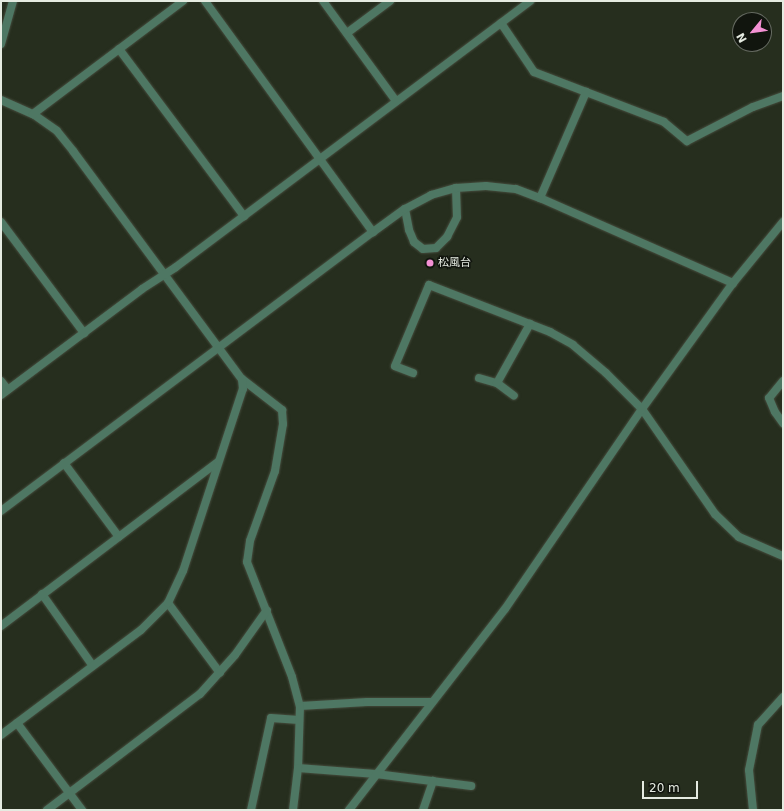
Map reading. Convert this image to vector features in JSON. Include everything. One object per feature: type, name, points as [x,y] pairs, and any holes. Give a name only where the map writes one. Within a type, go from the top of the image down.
[{"type":"street","points":[[1,44],[13,1]]},
{"type":"street","points":[[33,114],[183,1]]},
{"type":"street","points":[[205,1],[373,232]]},
{"type":"street","points":[[323,1],[396,101]]},
{"type":"street","points":[[347,33],[390,1]]},
{"type":"street","points":[[1,381],[4,392],[166,274],[530,1]]},
{"type":"street","points":[[501,23],[534,72],[664,122],[687,141],[753,107],[783,96]]},
{"type":"street","points":[[119,49],[244,216]]},
{"type":"street","points":[[540,198],[586,92]]},
{"type":"street","points":[[1,100],[33,114],[56,131],[73,151],[166,274],[242,379],[282,410],[283,424],[274,471],[250,541],[247,562],[292,677],[300,706],[298,768],[293,810]]},
{"type":"street","points":[[1,510],[373,232],[405,210],[431,195],[456,188],[486,186],[516,190],[540,198],[733,283]]},
{"type":"street","points":[[405,210],[409,230],[414,242],[423,249],[436,248],[447,237],[458,216],[456,188]]},
{"type":"street","points":[[1,222],[84,333]]},
{"type":"street","points":[[349,810],[505,609],[642,409],[733,283],[783,222]]},
{"type":"street","points":[[413,373],[395,366],[429,285],[550,332],[573,346],[606,373],[642,409],[715,514],[739,537],[783,556]]},
{"type":"street","points":[[497,383],[530,324]]},
{"type":"street","points":[[479,378],[497,383],[514,396]]},
{"type":"street","points":[[1,735],[141,630],[168,604],[183,571],[243,390],[242,379]]},
{"type":"street","points":[[783,381],[770,398],[775,412],[783,423]]},
{"type":"street","points":[[1,626],[218,462]]},
{"type":"street","points":[[64,463],[118,537]]},
{"type":"street","points":[[42,594],[93,666]]},
{"type":"street","points":[[168,604],[220,673]]},
{"type":"street","points":[[48,810],[200,694],[220,673],[267,610]]},
{"type":"street","points":[[753,810],[749,770],[758,725],[783,697]]},
{"type":"street","points":[[300,706],[367,702],[432,702]]},
{"type":"street","points":[[251,810],[271,718],[300,720]]},
{"type":"street","points":[[17,723],[82,810]]},
{"type":"street","points":[[298,768],[376,774],[471,786]]},
{"type":"street","points":[[424,810],[433,781]]},
{"type":"place","name":"松風台","points":[[430,263]]}]
